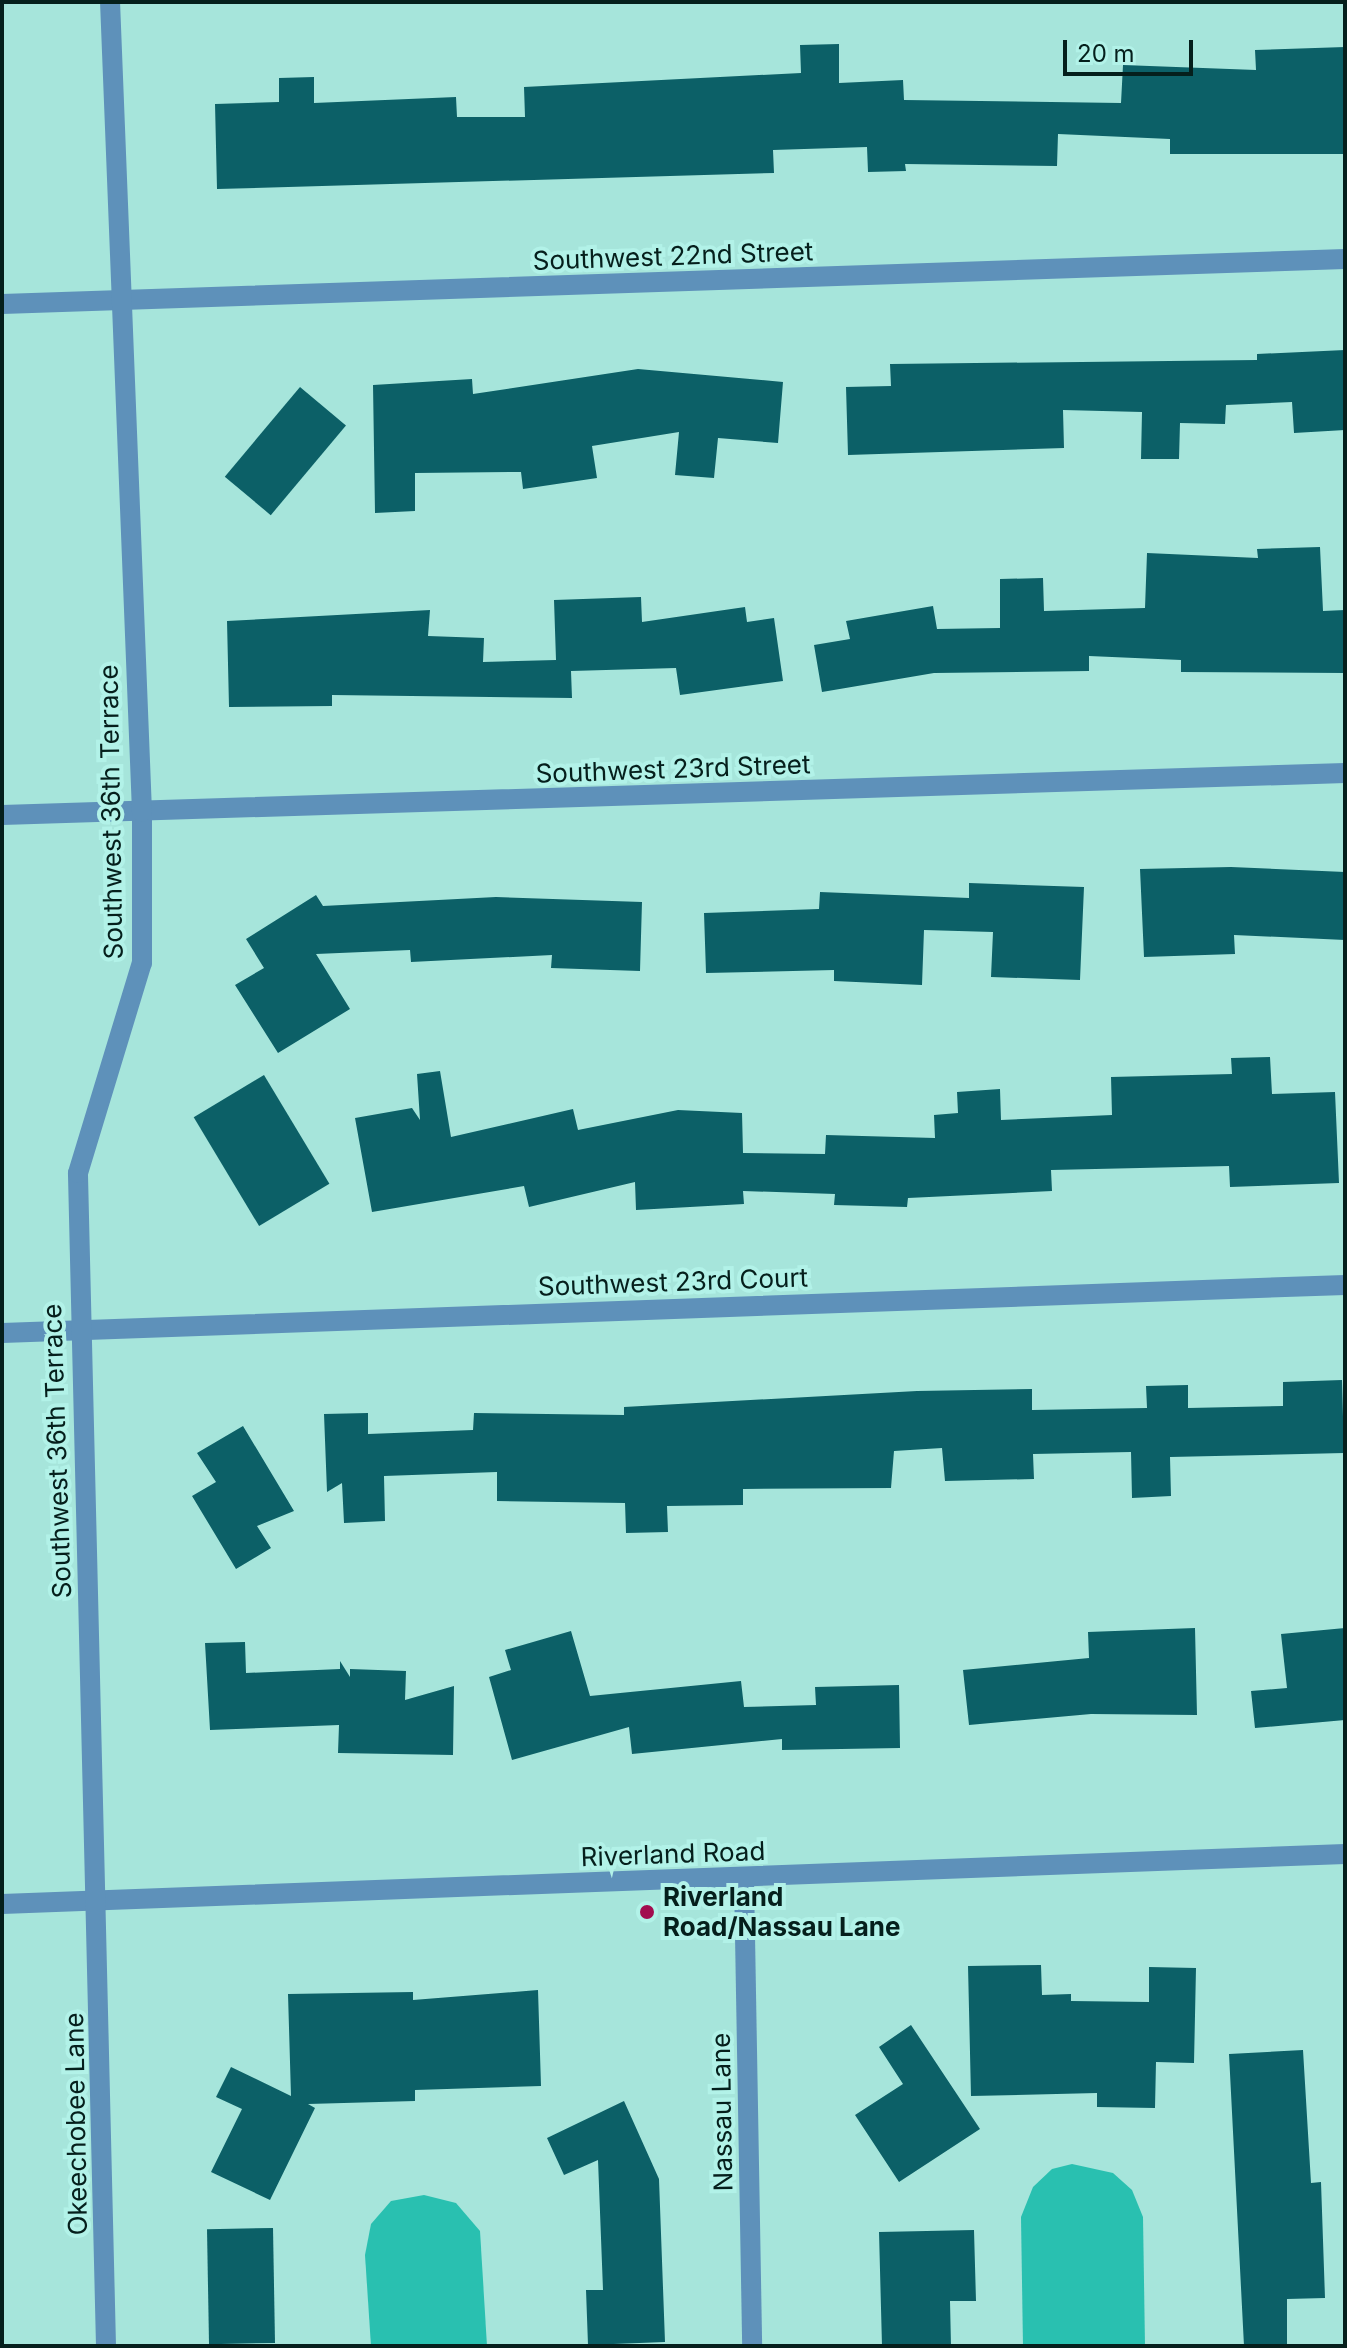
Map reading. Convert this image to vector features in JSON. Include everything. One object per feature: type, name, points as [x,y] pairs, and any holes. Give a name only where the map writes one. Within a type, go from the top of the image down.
[{"type":"street","name":"Southwest 36th Terrace","points":[[99,1901],[77,1330],[78,1173],[142,963],[142,812],[110,2]]},
{"type":"street","name":"Southwest 22nd Street","points":[[2,304],[1345,259]]},
{"type":"street","name":"Southwest 23rd Street","points":[[2,815],[1345,773]]},
{"type":"street","name":"Southwest 23rd Court","points":[[2,1333],[1345,1285]]},
{"type":"street","name":"Riverland Road","points":[[2,1904],[1345,1854]]},
{"type":"street","name":"Nassau Lane","points":[[744,1878],[752,2346]]},
{"type":"street","name":"Okeechobee Lane","points":[[99,1901],[106,2346]]},
{"type":"shaded area","points":[[1072,2164],[1113,2173],[1132,2190],[1143,2217],[1145,2346],[1023,2346],[1021,2217],[1033,2187],[1052,2169]]},
{"type":"shaded area","points":[[424,2195],[456,2203],[480,2231],[487,2346],[371,2346],[365,2255],[371,2224],[391,2201]]},
{"type":"building","points":[[839,44],[839,83],[903,80],[904,100],[1121,103],[1123,65],[1256,70],[1255,50],[1345,47],[1345,154],[1170,154],[1170,139],[1058,134],[1057,166],[905,164],[906,171],[868,172],[867,147],[773,150],[774,173],[217,189],[215,104],[279,102],[279,78],[314,77],[314,103],[456,97],[457,117],[525,117],[524,87],[801,73],[800,45]]},
{"type":"building","points":[[1345,350],[1345,430],[1294,433],[1292,402],[1226,405],[1225,424],[1180,423],[1179,459],[1141,459],[1142,412],[1063,410],[1064,448],[848,455],[846,387],[891,386],[890,364],[1257,360],[1257,354]]},
{"type":"building","points":[[638,369],[783,382],[778,443],[718,438],[714,478],[675,475],[679,432],[592,446],[597,478],[523,489],[521,472],[415,473],[415,511],[375,513],[373,385],[472,379],[473,394]]},
{"type":"building","points":[[300,387],[346,426],[271,515],[225,477]]},
{"type":"building","points":[[1320,547],[1323,611],[1345,610],[1345,673],[1181,672],[1181,660],[1089,656],[1089,671],[934,673],[822,692],[814,645],[850,639],[846,621],[933,606],[937,629],[1000,628],[1000,579],[1043,578],[1044,611],[1145,608],[1147,553],[1258,558],[1257,549]]},
{"type":"building","points":[[641,597],[642,622],[745,607],[747,622],[774,618],[783,681],[680,695],[676,668],[571,671],[572,698],[332,695],[332,706],[229,707],[227,621],[430,610],[428,636],[484,638],[483,662],[556,660],[554,600]]},
{"type":"building","points":[[1231,867],[1345,872],[1345,940],[1234,935],[1235,954],[1144,957],[1140,869]]},
{"type":"building","points":[[969,883],[1084,887],[1080,980],[991,977],[993,932],[924,930],[922,985],[834,981],[834,970],[706,973],[704,913],[819,909],[820,892],[969,898]]},
{"type":"building","points":[[316,895],[323,906],[496,897],[642,902],[640,971],[551,968],[552,955],[411,962],[410,950],[316,954],[350,1009],[278,1053],[235,985],[264,968],[246,939]]},
{"type":"building","points":[[1270,1057],[1272,1094],[1335,1092],[1339,1183],[1230,1187],[1229,1166],[1051,1170],[1052,1191],[908,1198],[907,1207],[834,1205],[835,1194],[743,1191],[744,1204],[636,1210],[635,1182],[529,1207],[524,1186],[372,1212],[355,1118],[412,1108],[420,1120],[417,1074],[440,1071],[451,1137],[573,1109],[578,1130],[678,1110],[742,1113],[743,1153],[825,1154],[826,1135],[935,1138],[934,1115],[958,1113],[957,1092],[1000,1089],[1001,1120],[1112,1115],[1111,1077],[1232,1074],[1231,1058]]},
{"type":"building","points":[[264,1075],[329,1184],[259,1226],[194,1117]]},
{"type":"building","points":[[1342,1380],[1344,1453],[1170,1457],[1171,1496],[1132,1498],[1131,1452],[1033,1454],[1034,1479],[945,1481],[942,1448],[894,1451],[891,1488],[743,1489],[743,1505],[667,1506],[668,1532],[626,1533],[625,1503],[497,1501],[497,1472],[384,1476],[385,1521],[344,1523],[342,1483],[327,1492],[324,1414],[368,1413],[368,1434],[473,1430],[474,1413],[624,1415],[624,1407],[917,1391],[1032,1389],[1032,1410],[1147,1408],[1146,1386],[1188,1385],[1188,1408],[1283,1406],[1283,1382]]},
{"type":"building","points":[[243,1426],[294,1511],[257,1526],[271,1548],[236,1569],[192,1496],[216,1482],[197,1453]]},
{"type":"building","points":[[1195,1628],[1197,1715],[1091,1714],[969,1725],[963,1670],[1089,1658],[1088,1632]]},
{"type":"building","points":[[1345,1628],[1345,1720],[1255,1728],[1251,1691],[1287,1688],[1281,1634]]},
{"type":"building","points":[[571,1631],[590,1696],[741,1681],[744,1707],[816,1705],[815,1687],[899,1685],[900,1748],[782,1750],[782,1739],[632,1754],[629,1727],[512,1760],[489,1677],[511,1670],[505,1650]]},
{"type":"building","points":[[245,1642],[246,1673],[340,1669],[340,1661],[350,1677],[350,1669],[406,1671],[405,1700],[454,1686],[453,1755],[338,1753],[339,1725],[210,1730],[205,1643]]},
{"type":"building","points":[[1041,1965],[1042,1995],[1071,1994],[1071,2001],[1149,2002],[1149,1967],[1196,1968],[1194,2063],[1156,2062],[1155,2108],[1097,2107],[1097,2093],[971,2096],[968,1966]]},
{"type":"building","points":[[538,1990],[541,2086],[415,2090],[415,2101],[308,2104],[315,2108],[270,2200],[211,2172],[242,2109],[216,2097],[231,2067],[291,2096],[288,1994],[413,1992],[413,2000]]},
{"type":"building","points":[[911,2025],[980,2129],[899,2182],[855,2115],[903,2084],[879,2047]]},
{"type":"building","points":[[1303,2050],[1311,2183],[1321,2182],[1325,2298],[1287,2299],[1287,2346],[1244,2346],[1229,2054]]},
{"type":"building","points":[[624,2101],[659,2179],[665,2342],[588,2345],[586,2290],[603,2290],[598,2160],[564,2175],[547,2138]]},
{"type":"building","points":[[273,2228],[275,2343],[209,2344],[207,2229]]},
{"type":"building","points":[[974,2230],[976,2301],[950,2301],[951,2346],[882,2346],[879,2232]]},
{"type":"place","name":"Riverland Road/Nassau Lane","points":[[647,1912]]}]
